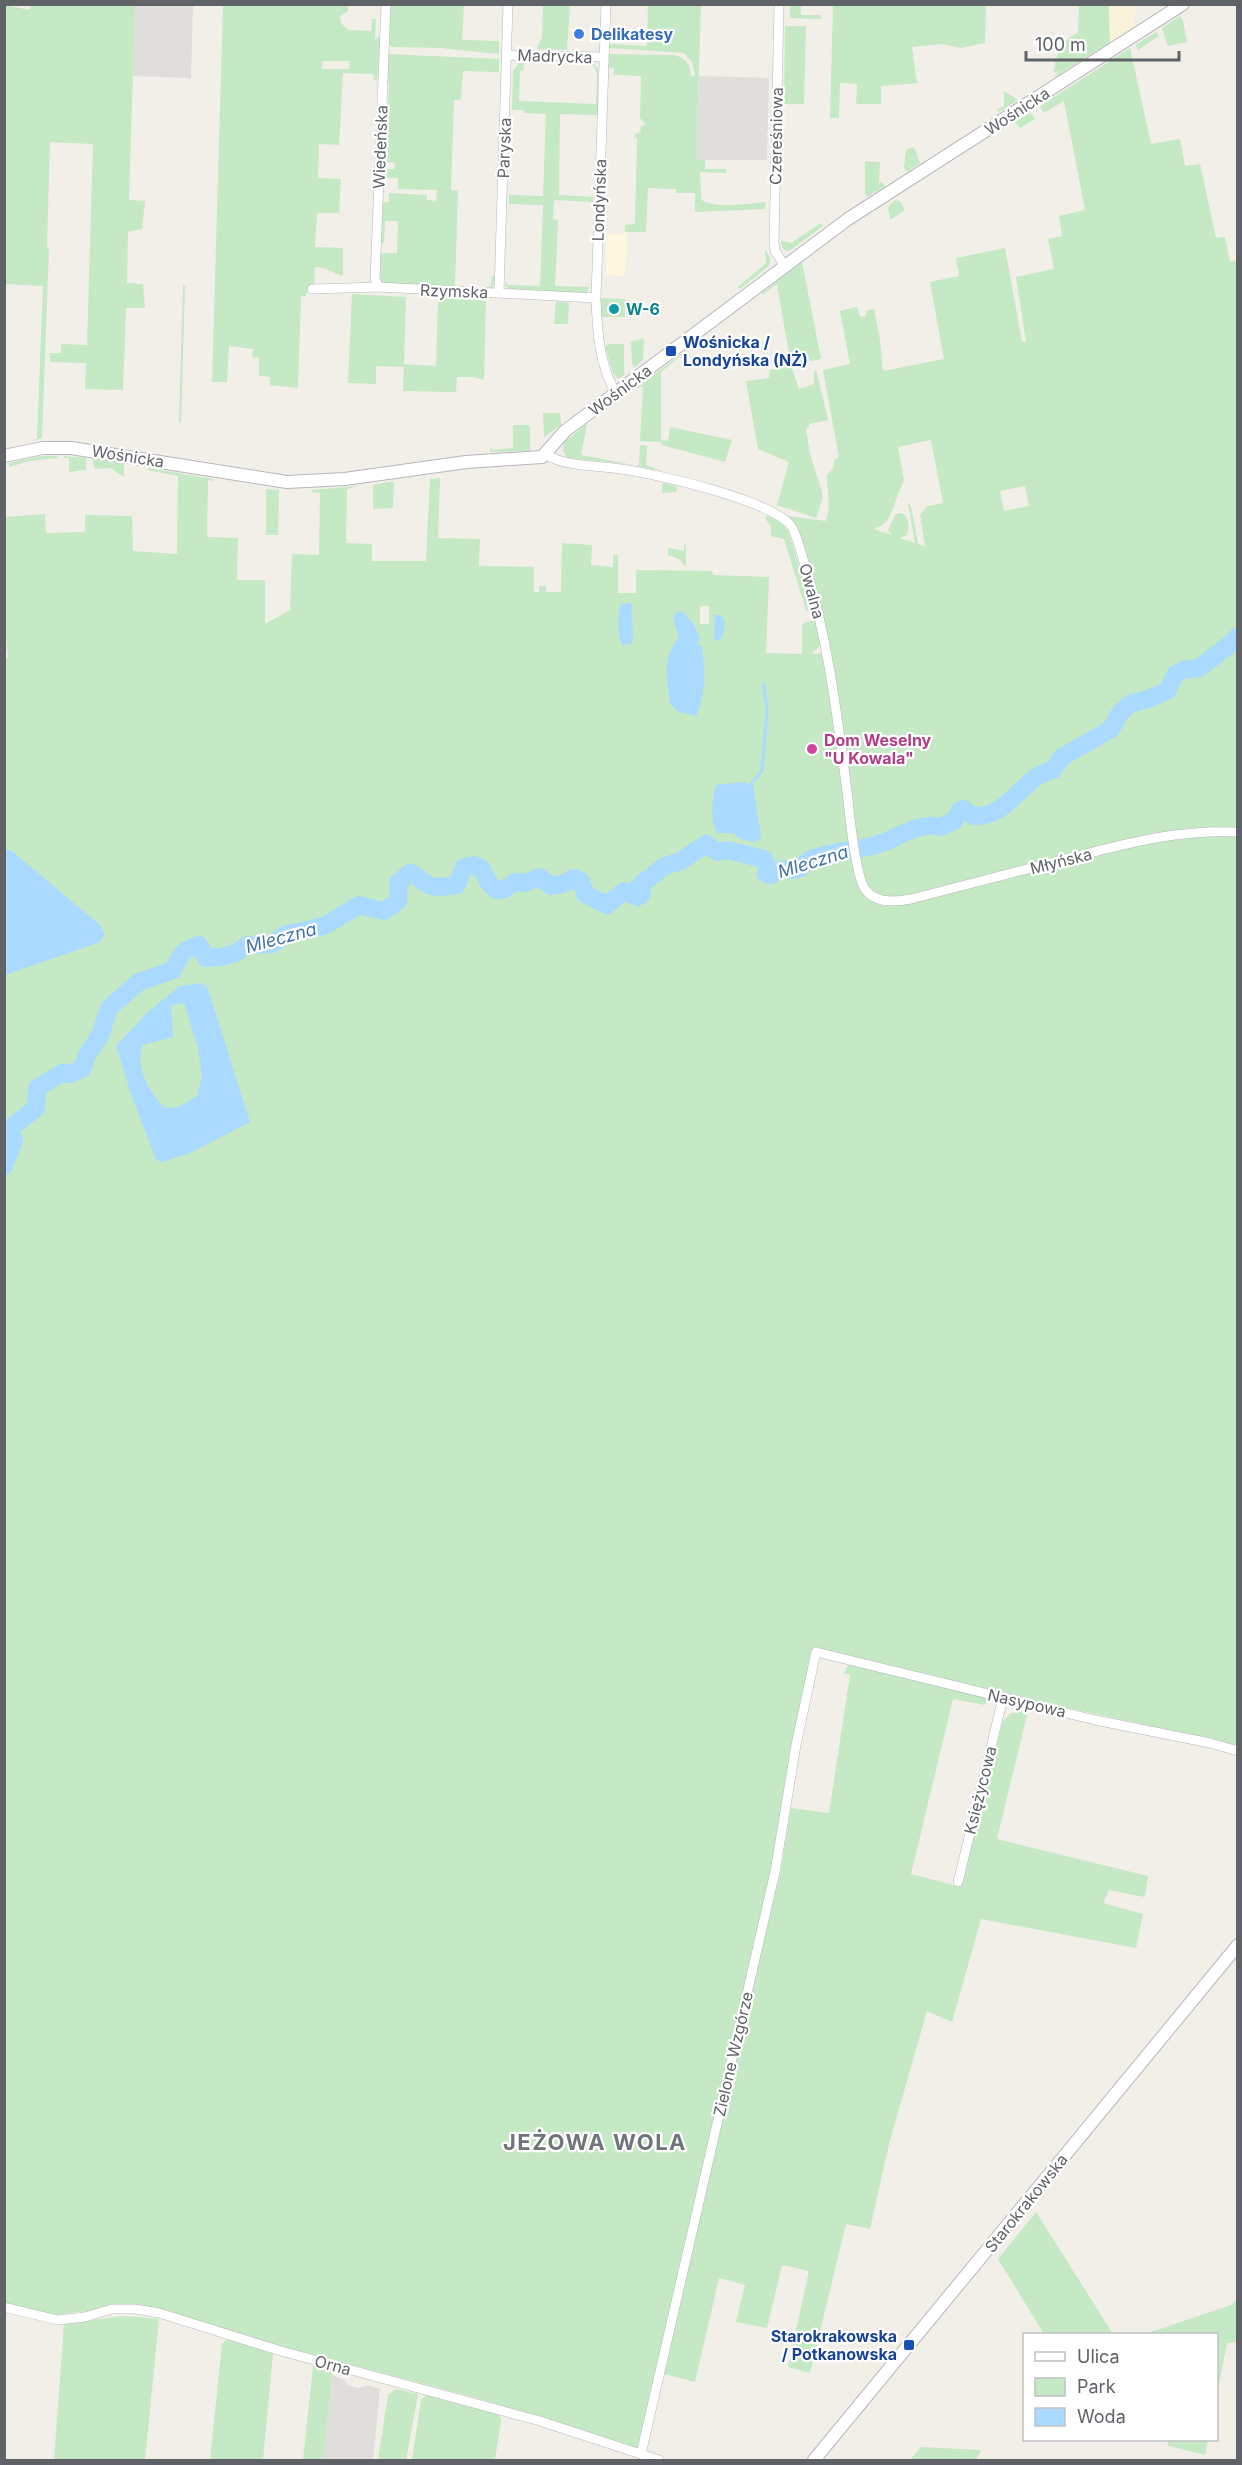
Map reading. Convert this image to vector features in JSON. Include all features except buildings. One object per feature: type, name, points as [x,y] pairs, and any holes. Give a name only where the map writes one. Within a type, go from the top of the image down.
[{"type":"street","name":"Wiedeńska","points":[[379,287],[375,279],[386,4]]},
{"type":"street","name":"Paryska","points":[[499,292],[508,4]]},
{"type":"street","name":"Londyńska","points":[[606,4],[596,298],[599,340],[609,379],[616,393]]},
{"type":"street","name":"Czereśniowa","points":[[779,4],[774,243],[784,266]]},
{"type":"street","name":"Wośnicka","points":[[4,456],[36,449],[71,448],[287,482],[345,479],[466,462],[537,459],[546,455],[565,431],[848,219],[1183,4]]},
{"type":"street","name":"Madrycka","points":[[507,55],[604,57]]},
{"type":"street","name":"Rzymska","points":[[312,289],[379,287],[596,298]]},
{"type":"street","name":"Owalna","points":[[546,455],[560,461],[622,469],[685,482],[741,499],[788,521],[799,545],[825,639],[854,843],[864,887],[870,894],[886,901]]},
{"type":"street","name":"Młyńska","points":[[886,901],[911,899],[1159,837],[1201,831],[1238,832]]},
{"type":"street","name":"Nasypowa","points":[[816,1652],[1095,1720],[1210,1743],[1238,1751]]},
{"type":"street","name":"Zielone Wzgórze","points":[[640,2454],[775,1872],[796,1745],[816,1652]]},
{"type":"street","name":"Księżycowa","points":[[958,1882],[1003,1698]]},
{"type":"street","name":"Starokrakowska","points":[[814,2460],[1238,1945]]},
{"type":"street","name":"Orna","points":[[4,2307],[58,2319],[85,2317],[112,2309],[135,2309],[159,2313],[281,2351],[540,2421],[659,2460]]},
{"type":"shaded area","points":[[135,5],[193,5],[191,78],[133,76]]},
{"type":"shaded area","points":[[699,76],[769,78],[767,160],[696,160]]},
{"type":"shaded area","points":[[627,232],[625,276],[606,275],[607,234],[624,234]]},
{"type":"shaded area","points":[[332,2375],[345,2380],[347,2385],[360,2388],[367,2385],[380,2389],[373,2460],[323,2460]]},
{"type":"green space","points":[[543,4],[570,5],[567,50],[537,49],[542,37]]},
{"type":"green space","points":[[5,5],[30,10],[30,5],[135,5],[129,200],[145,201],[142,229],[128,232],[127,283],[143,284],[145,308],[126,308],[123,390],[85,389],[86,363],[50,362],[50,353],[61,353],[61,344],[87,345],[93,144],[50,142],[47,247],[49,247],[42,438],[33,441],[37,438],[43,286],[5,284]]},
{"type":"green space","points":[[223,5],[348,5],[348,11],[340,16],[341,23],[348,30],[371,31],[372,19],[376,19],[375,39],[381,36],[377,81],[374,80],[373,74],[343,73],[339,145],[319,144],[318,178],[341,179],[339,213],[317,213],[315,247],[343,248],[343,276],[315,267],[314,285],[308,286],[306,296],[301,296],[298,388],[270,385],[270,377],[259,376],[259,358],[252,357],[253,349],[229,346],[227,382],[212,382]],"holes":[[[322,61],[350,61],[349,69],[322,69]]]},
{"type":"green space","points":[[389,5],[464,5],[462,40],[499,41],[499,54],[441,48],[392,47],[389,44]]},
{"type":"green space","points":[[648,5],[701,5],[696,160],[705,160],[705,169],[726,169],[727,173],[700,172],[702,200],[723,205],[766,202],[765,209],[695,212],[695,193],[676,193],[676,189],[648,188],[646,232],[625,232],[625,225],[635,224],[637,138],[634,138],[635,134],[641,132],[640,127],[645,124],[640,118],[641,76],[614,75],[614,68],[608,68],[609,54],[674,55],[684,60],[690,68],[691,76],[695,76],[692,62],[684,53],[609,48],[609,44],[647,46]]},
{"type":"green space","points":[[790,5],[801,5],[801,15],[821,15],[821,19],[790,18]]},
{"type":"green space","points":[[833,5],[986,5],[985,43],[961,48],[942,44],[912,47],[917,83],[881,86],[881,104],[856,104],[857,84],[840,83],[839,118],[830,118]]},
{"type":"green space","points":[[1079,5],[1109,5],[1110,42],[1055,77],[1061,70],[1054,73],[1060,49],[1067,40],[1078,33]]},
{"type":"green space","points":[[1180,16],[1187,42],[1168,46],[1162,28]]},
{"type":"green space","points":[[785,26],[806,26],[804,104],[784,104]]},
{"type":"green space","points":[[1156,32],[1159,36],[1138,50],[1135,45]]},
{"type":"green space","points":[[1130,48],[1151,144],[1180,139],[1185,166],[1200,164],[1216,238],[1225,237],[1230,262],[1237,260],[1237,1745],[1013,1696],[817,1648],[762,1940],[780,1875],[791,1808],[829,1813],[850,1675],[844,1673],[849,1664],[987,1698],[985,1705],[953,1699],[911,1874],[961,1887],[1003,1721],[1011,1713],[1028,1711],[997,1839],[1148,1876],[1145,1897],[1109,1890],[1103,1903],[1143,1914],[1136,1948],[981,1919],[952,2022],[927,2011],[889,2144],[870,2229],[846,2224],[810,2373],[788,2367],[809,2271],[782,2265],[767,2328],[736,2322],[745,2285],[719,2278],[695,2382],[664,2374],[639,2445],[635,2449],[484,2400],[288,2348],[159,2309],[95,2310],[54,2315],[5,2304],[4,659],[8,658],[4,613],[4,517],[45,514],[46,533],[85,532],[85,515],[132,516],[133,551],[177,554],[178,476],[147,470],[148,468],[213,479],[213,481],[208,480],[207,537],[238,538],[237,580],[265,580],[265,624],[290,610],[292,554],[319,555],[320,493],[312,492],[312,490],[359,486],[347,489],[346,543],[372,544],[372,561],[426,561],[430,479],[440,478],[438,538],[480,539],[479,566],[534,567],[534,592],[539,592],[539,586],[546,586],[546,592],[561,592],[562,543],[592,545],[591,565],[613,567],[613,555],[618,555],[618,593],[636,593],[636,570],[712,571],[713,575],[769,577],[766,653],[802,654],[802,625],[816,621],[821,645],[811,654],[824,653],[816,611],[788,516],[826,521],[829,504],[827,475],[833,469],[834,460],[839,457],[823,370],[850,364],[840,311],[857,307],[860,317],[866,316],[866,311],[874,309],[883,371],[944,359],[930,282],[959,276],[956,258],[1005,248],[1022,342],[1026,342],[1016,277],[1054,269],[1048,239],[1062,236],[1059,216],[1085,210],[1064,101],[1044,113],[1040,106]],"holes":[[[931,440],[943,503],[928,506],[920,514],[925,547],[918,544],[911,506],[908,503],[915,543],[900,538],[907,535],[908,529],[908,520],[902,513],[896,514],[888,530],[892,535],[873,529],[888,520],[904,480],[898,447]],[[1025,486],[1029,506],[1004,511],[1000,491]],[[700,606],[709,606],[709,624],[700,624]]]},
{"type":"green space","points":[[387,54],[499,59],[499,72],[463,71],[461,100],[454,100],[451,190],[458,191],[455,286],[488,288],[491,285],[492,276],[495,276],[492,289],[382,283],[380,280],[381,253],[397,253],[398,221],[385,221],[384,243],[381,243],[383,202],[389,202],[389,193],[427,195],[427,200],[436,201],[437,190],[398,189],[398,178],[386,178],[387,169],[394,169],[395,163],[384,162],[389,84],[386,84]]},
{"type":"green space","points":[[519,63],[524,63],[523,71],[520,71],[519,101],[596,104],[597,74],[594,66],[587,65],[587,63],[594,64],[598,69],[598,112],[596,115],[560,114],[559,195],[593,197],[593,202],[554,200],[553,219],[558,220],[555,286],[589,287],[586,294],[510,289],[505,286],[505,281],[508,285],[540,286],[543,205],[509,204],[509,195],[543,196],[546,114],[512,110],[513,71]]},
{"type":"green space","points":[[1004,91],[1018,100],[999,112],[997,110],[1004,106]]},
{"type":"green space","points":[[1030,112],[1035,119],[1020,128],[1015,122]]},
{"type":"green space","points":[[914,147],[920,163],[907,172],[904,168],[906,150]]},
{"type":"green space","points":[[865,161],[880,162],[879,183],[882,182],[885,186],[867,197],[865,193]]},
{"type":"green space","points":[[895,200],[900,201],[905,210],[890,220],[888,207]]},
{"type":"green space","points":[[821,223],[823,226],[792,249],[787,251],[782,248],[781,241],[791,243]]},
{"type":"green space","points":[[765,249],[770,258],[769,266],[740,289],[738,287],[766,263]]},
{"type":"green space","points":[[802,262],[821,359],[791,365],[777,284],[762,295],[762,293]]},
{"type":"green space","points":[[183,285],[185,286],[181,423],[179,423]]},
{"type":"green space","points":[[352,294],[406,297],[404,364],[436,366],[438,298],[419,296],[486,295],[484,380],[474,377],[457,377],[456,392],[403,391],[404,367],[376,366],[376,384],[348,383]]},
{"type":"green space","points":[[601,298],[625,299],[625,317],[601,317]]},
{"type":"green space","points":[[556,301],[569,303],[568,324],[554,324]]},
{"type":"green space","points":[[706,335],[661,372],[661,440],[668,441],[670,427],[732,440],[725,462],[662,445],[662,442],[640,441],[643,386],[635,389]]},
{"type":"green space","points":[[644,338],[643,360],[634,368],[631,342]]},
{"type":"green space","points":[[624,344],[625,374],[619,379],[613,374],[605,346]]},
{"type":"green space","points":[[791,365],[799,389],[814,384],[816,369],[828,420],[809,424],[806,428],[810,454],[822,492],[816,518],[777,505],[789,462],[758,449],[746,381],[769,378],[770,370]]},
{"type":"green space","points":[[543,413],[560,413],[561,425],[544,437]]},
{"type":"green space","points":[[587,424],[581,455],[629,464],[567,458],[563,450],[564,442]]},
{"type":"green space","points":[[513,425],[530,425],[530,451],[490,452],[490,448],[494,450],[513,448]]},
{"type":"green space","points":[[640,445],[647,446],[646,465],[665,472],[637,466]]},
{"type":"green space","points":[[42,456],[57,456],[57,458],[29,461],[9,467],[9,463]]},
{"type":"green space","points":[[64,456],[86,458],[86,470],[69,472],[69,458],[64,458]]},
{"type":"green space","points":[[92,459],[124,464],[124,477],[110,468],[95,469]]},
{"type":"green space","points":[[394,481],[393,508],[373,509],[373,485]]},
{"type":"green space","points":[[662,483],[676,486],[677,492],[662,493]]},
{"type":"green space","points":[[266,489],[279,490],[278,535],[266,535]]},
{"type":"green space","points":[[768,515],[782,523],[788,531],[813,609],[810,611],[806,610],[784,539],[771,536],[771,526],[765,518]]},
{"type":"green space","points":[[685,543],[686,567],[679,559],[668,555],[668,548],[684,551]]},
{"type":"green space","points":[[1036,2212],[1112,2333],[1043,2333],[998,2259]]},
{"type":"green space","points":[[1237,2299],[1237,2342],[1227,2343],[1218,2390],[1218,2333],[1148,2333],[1231,2305]]},
{"type":"green space","points":[[123,2316],[159,2319],[145,2460],[54,2460],[64,2324]]},
{"type":"green space","points":[[231,2339],[273,2354],[263,2460],[210,2460],[222,2344]]},
{"type":"green space","points":[[313,2366],[331,2370],[332,2375],[323,2460],[303,2460]]},
{"type":"green space","points":[[396,2389],[418,2394],[406,2460],[378,2460],[388,2395]]},
{"type":"green space","points":[[426,2395],[466,2404],[499,2415],[501,2420],[495,2460],[412,2460],[421,2400]]},
{"type":"green space","points":[[1166,2441],[1208,2441],[1205,2455],[1169,2446]]},
{"type":"green space","points":[[921,2447],[981,2450],[976,2460],[910,2460]]},
{"type":"sand","points":[[1109,5],[1135,5],[1134,26],[1110,42]]},
{"type":"water","points":[[631,603],[633,640],[631,644],[622,645],[618,629],[621,604]]},
{"type":"water","points":[[677,612],[683,612],[694,625],[700,638],[697,644],[702,646],[704,682],[702,699],[696,716],[679,712],[670,704],[667,661],[679,637],[673,617]]},
{"type":"water","points":[[715,615],[721,615],[724,623],[720,640],[716,641],[714,639]]},
{"type":"water","points":[[742,782],[753,785],[761,837],[756,842],[742,840],[733,833],[717,833],[713,822],[716,785]]},
{"type":"water","points":[[5,849],[12,851],[101,926],[104,935],[100,942],[5,975]]},
{"type":"water","points":[[202,983],[208,989],[250,1122],[190,1153],[162,1162],[156,1160],[116,1046],[149,1011],[180,986]],"holes":[[[184,1003],[198,1048],[202,1077],[197,1096],[178,1107],[165,1108],[145,1079],[141,1053],[143,1045],[173,1037],[171,1005]]]},
{"type":"waterway","name":"Mleczna","points":[[4,1166],[14,1140],[10,1128],[36,1108],[37,1088],[62,1073],[70,1074],[82,1069],[88,1053],[100,1036],[109,1008],[139,982],[173,970],[177,961],[189,948],[199,945],[206,958],[221,957],[236,953],[247,945],[272,944],[285,935],[324,926],[359,905],[384,911],[398,901],[398,883],[410,873],[430,886],[450,886],[457,885],[464,867],[474,865],[481,868],[489,883],[496,890],[505,889],[515,882],[525,883],[539,877],[551,886],[563,884],[574,878],[581,881],[585,894],[607,905],[624,891],[638,897],[642,893],[639,886],[665,866],[681,861],[706,844],[718,852],[727,850],[764,859],[768,867],[766,874],[771,875],[784,869],[796,870],[809,860],[831,853],[882,843],[916,828],[940,827],[954,821],[960,810],[964,809],[974,816],[987,815],[998,810],[1033,780],[1053,770],[1062,757],[1111,729],[1120,713],[1130,704],[1167,691],[1175,675],[1183,670],[1199,668],[1238,636]]},
{"type":"waterway","points":[[752,783],[762,771],[767,710],[764,685]]},
{"type":"place","name":"Delikatesy","points":[[579,34]]},
{"type":"place","name":"W-6","points":[[614,309]]},
{"type":"place","name":"Wośnicka / Londyńska (NŻ)","points":[[671,351]]},
{"type":"place","name":"Dom Weselny \"U Kowala\"","points":[[812,749]]},
{"type":"place","name":"Starokrakowska / Potkanowska","points":[[909,2345]]},
{"type":"district","name":"JEŻOWA WOLA","points":[[595,2142]]}]
